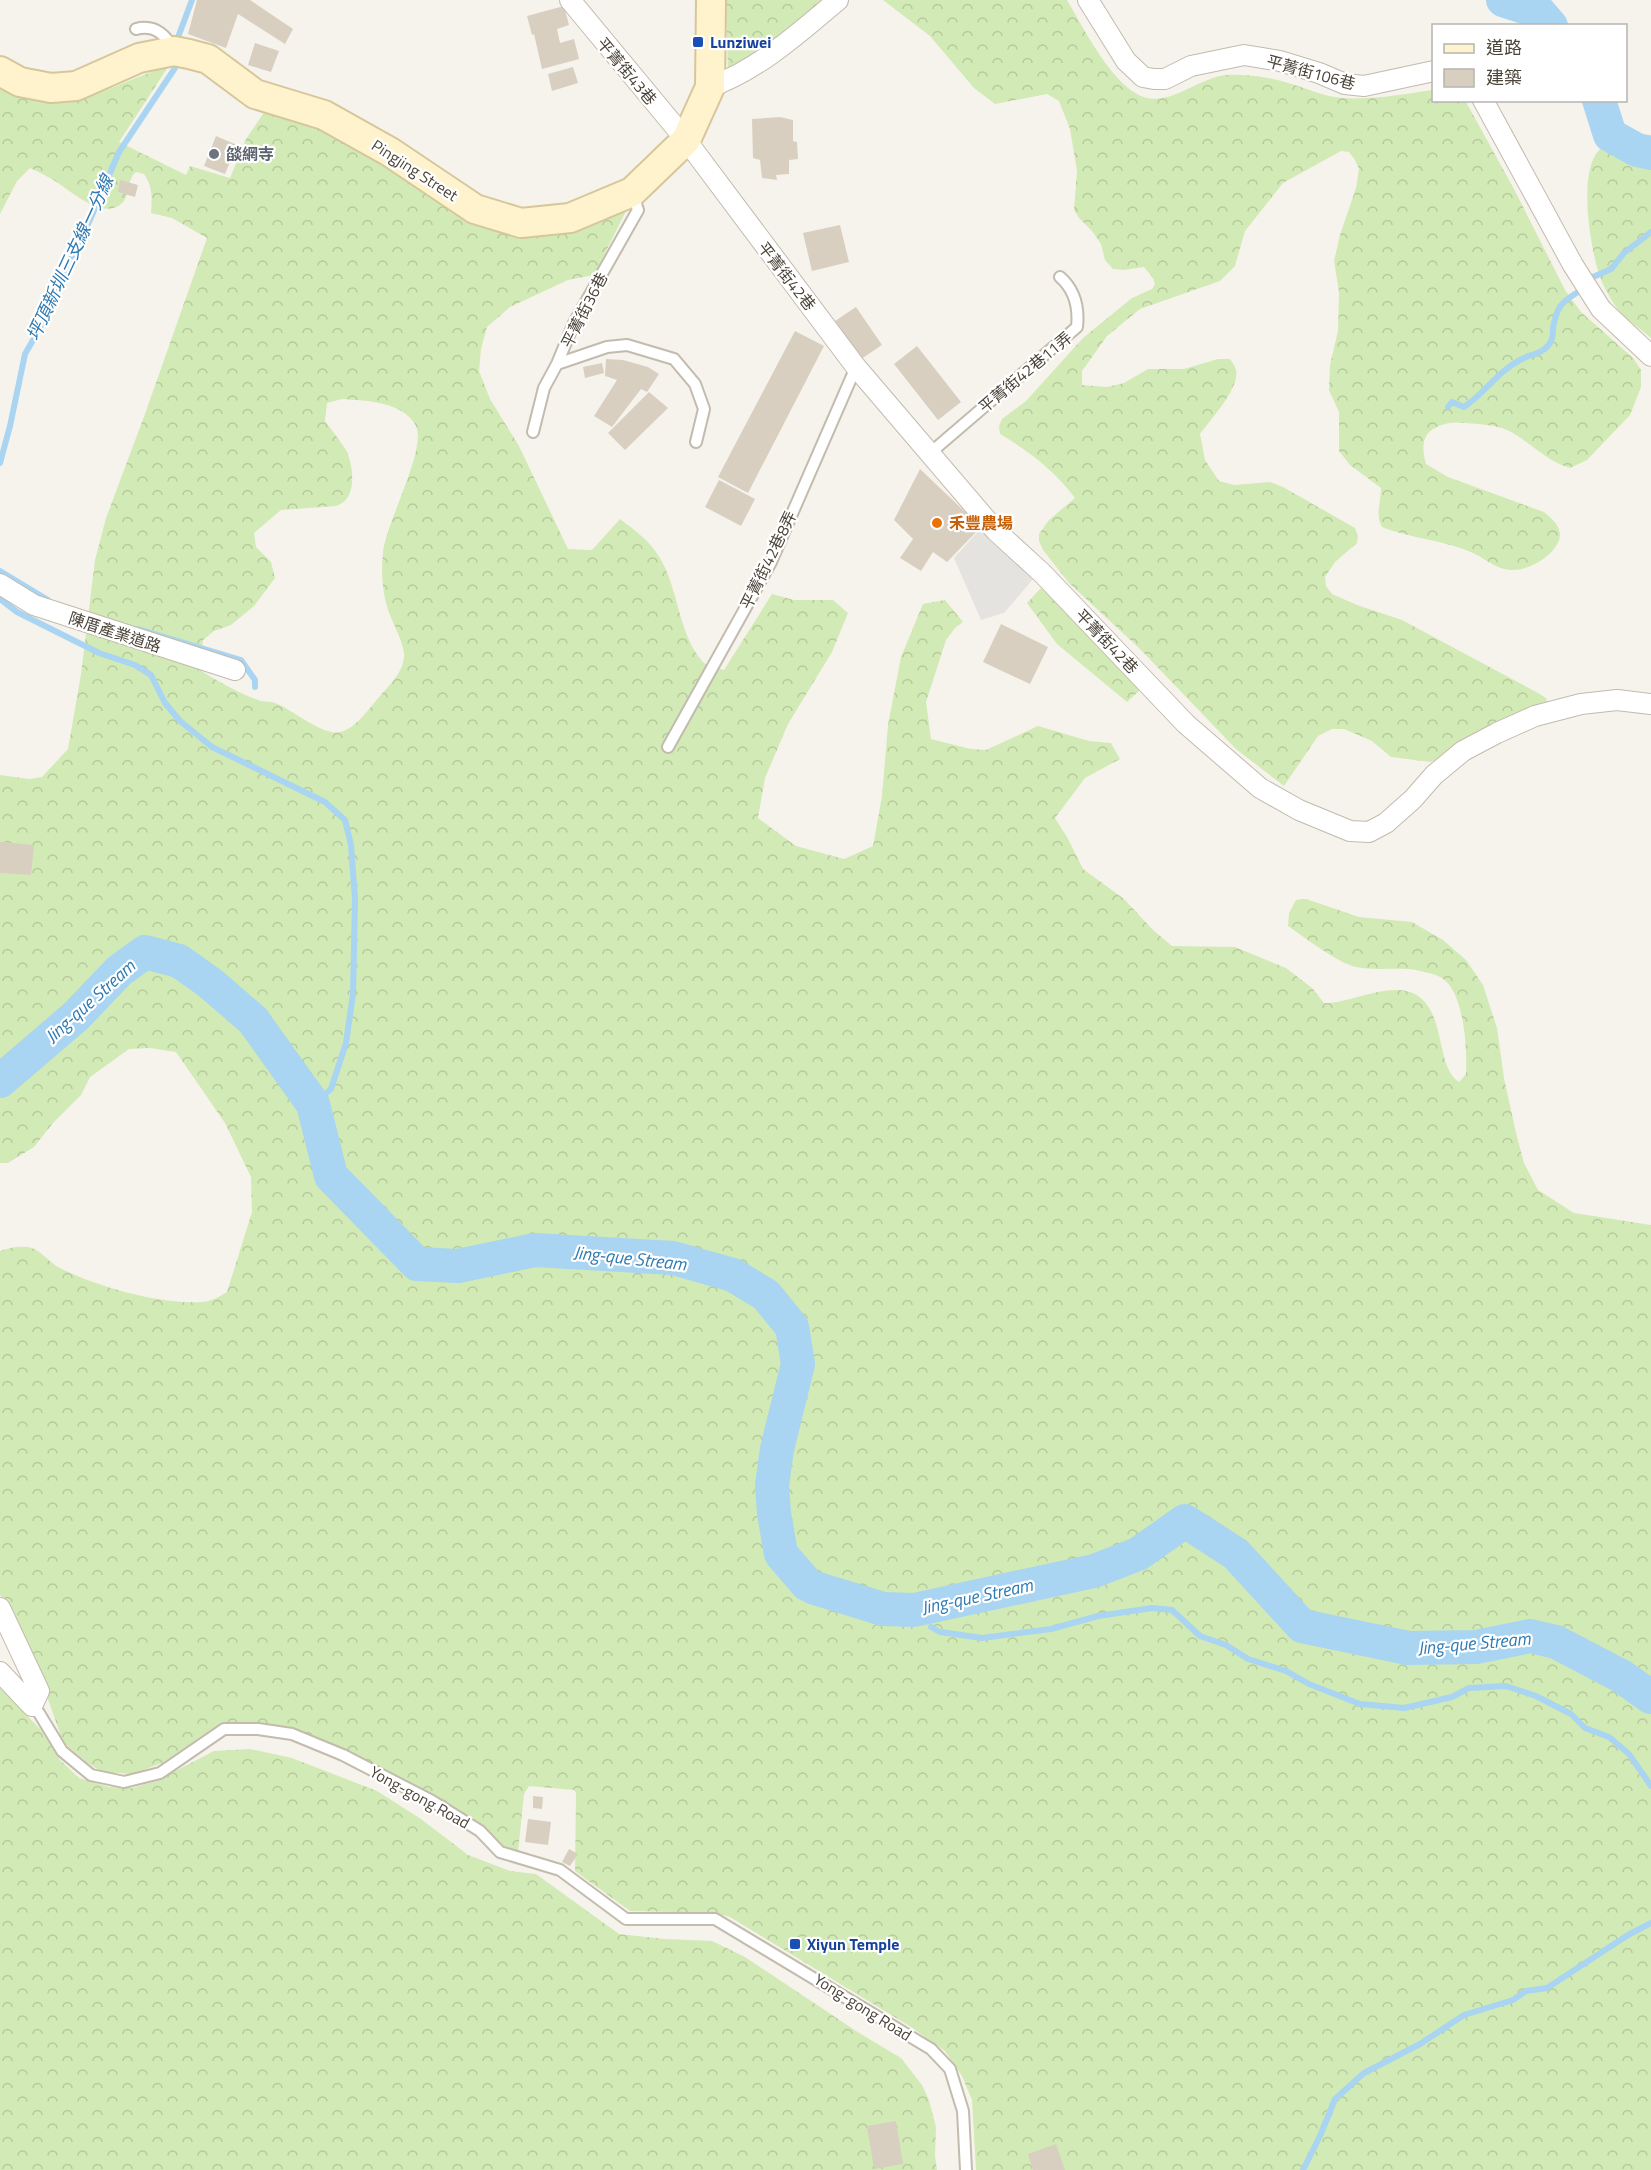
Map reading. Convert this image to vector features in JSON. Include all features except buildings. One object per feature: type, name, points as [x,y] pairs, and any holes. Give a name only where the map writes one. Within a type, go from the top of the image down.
[{"type":"street","name":"平菁街43巷","points":[[570,0],[686,141]]},
{"type":"street","name":"Pingjing Street","points":[[0,71],[20,82],[51,88],[76,86],[139,58],[174,51],[208,59],[255,94],[324,115],[390,152],[475,208],[521,223],[570,218],[632,192],[686,141],[710,87],[711,0]]},
{"type":"street","points":[[710,87],[734,79],[798,33],[838,0]]},
{"type":"street","name":"平菁街106巷","points":[[1088,0],[1125,61],[1143,76],[1154,80],[1165,79],[1191,66],[1244,55],[1280,61],[1345,84],[1364,86],[1432,70]]},
{"type":"street","points":[[1484,102],[1573,265],[1601,309],[1651,356]]},
{"type":"street","name":"平菁街42巷","points":[[686,141],[856,367],[996,531],[1042,573],[1186,724],[1260,788],[1299,810],[1350,831],[1369,832],[1386,823],[1413,799],[1434,775],[1462,751],[1497,733],[1535,716],[1581,704],[1617,700],[1651,704]]},
{"type":"street","name":"陳厝產業道路","points":[[0,584],[34,605],[235,670]]},
{"type":"street","points":[[0,1608],[39,1691],[32,1706]]},
{"type":"street","name":"Yong-gong Road","points":[[0,1672],[32,1706]]},
{"type":"lane","points":[[136,29],[145,27],[162,32],[174,51]]},
{"type":"lane","name":"平菁街36巷","points":[[534,432],[544,388],[574,323],[638,210],[632,192]]},
{"type":"lane","name":"平菁街42巷11弄","points":[[929,454],[1077,327],[1079,310],[1069,284],[1060,277]]},
{"type":"lane","points":[[557,364],[607,347],[627,345],[674,359],[695,384],[704,409],[696,442]]},
{"type":"lane","name":"平菁街42巷8弄","points":[[668,747],[771,562],[856,367]]},
{"type":"lane","name":"Yong-gong Road","points":[[32,1706],[39,1713],[62,1751],[91,1775],[124,1782],[160,1773],[224,1729],[258,1729],[292,1734],[343,1755],[432,1800],[480,1831],[500,1852],[560,1870],[626,1919],[715,1919],[931,2049],[950,2068],[963,2111],[966,2170]]},
{"type":"green space","points":[[726,0],[829,0],[728,76]]},
{"type":"green space","points":[[883,0],[1067,0],[1116,77],[1137,94],[1148,98],[1171,96],[1216,77],[1235,75],[1279,80],[1336,97],[1377,97],[1432,90],[1432,102],[1466,102],[1514,189],[1565,290],[1581,312],[1633,358],[1641,370],[1641,387],[1630,415],[1587,460],[1570,468],[1553,461],[1507,430],[1492,426],[1454,423],[1439,426],[1427,435],[1423,448],[1426,464],[1448,477],[1544,512],[1552,519],[1558,527],[1559,541],[1543,559],[1519,570],[1508,570],[1464,549],[1382,527],[1379,513],[1381,488],[1350,465],[1339,451],[1339,412],[1329,390],[1330,365],[1338,331],[1339,292],[1334,261],[1356,188],[1359,169],[1349,152],[1341,151],[1283,183],[1245,231],[1235,266],[1220,281],[1140,309],[1107,336],[1082,371],[1082,385],[1107,387],[1124,383],[1148,369],[1184,369],[1218,359],[1230,359],[1236,372],[1234,384],[1200,434],[1205,460],[1219,481],[1234,485],[1270,482],[1355,528],[1358,536],[1357,543],[1335,562],[1325,577],[1326,586],[1332,594],[1402,620],[1538,693],[1546,698],[1548,704],[1495,728],[1431,762],[1391,757],[1372,741],[1344,729],[1332,729],[1318,736],[1284,786],[1236,749],[1140,649],[1069,583],[1043,550],[1039,534],[1049,520],[1075,498],[1041,462],[1000,434],[999,426],[1002,419],[1026,401],[1083,338],[1132,298],[1152,289],[1155,284],[1144,267],[1113,269],[1105,260],[1101,244],[1074,210],[1077,171],[1070,129],[1059,101],[1047,94],[995,104],[974,88],[930,36]]},
{"type":"green space","points":[[168,67],[119,142],[186,175],[190,166],[230,178],[246,139],[267,108],[342,135],[468,216],[627,209],[594,275],[568,280],[510,307],[487,327],[481,349],[479,371],[490,399],[519,446],[568,549],[592,550],[620,519],[637,532],[652,546],[660,558],[688,638],[705,664],[724,670],[772,594],[794,600],[833,600],[848,613],[832,652],[788,724],[765,778],[758,818],[796,846],[844,859],[873,846],[882,796],[888,725],[901,657],[923,604],[945,600],[963,622],[946,640],[926,702],[931,739],[971,749],[986,750],[1038,726],[1089,741],[1111,743],[1120,759],[1085,778],[1055,818],[1083,869],[1124,899],[1153,930],[1172,946],[1235,947],[1286,968],[1312,988],[1324,1003],[1387,990],[1412,993],[1422,999],[1429,1008],[1447,1066],[1459,1082],[1466,1074],[1465,1035],[1459,1005],[1447,982],[1436,975],[1416,970],[1363,968],[1349,965],[1288,926],[1289,913],[1296,900],[1306,899],[1359,917],[1412,922],[1443,940],[1466,960],[1483,985],[1497,1028],[1504,1078],[1516,1133],[1524,1163],[1538,1190],[1574,1213],[1651,1225],[1651,2170],[976,2170],[972,2100],[962,2076],[945,2051],[911,2027],[730,1917],[715,1913],[630,1911],[575,1871],[576,1793],[574,1790],[529,1786],[524,1794],[518,1852],[502,1848],[441,1801],[372,1764],[309,1735],[262,1723],[222,1722],[162,1763],[133,1774],[102,1772],[63,1742],[28,1642],[0,1595],[0,1251],[16,1247],[32,1248],[58,1267],[90,1281],[128,1293],[186,1302],[206,1301],[227,1292],[252,1212],[251,1177],[225,1123],[176,1052],[150,1048],[129,1049],[90,1077],[81,1095],[53,1123],[34,1147],[8,1163],[0,1163],[0,775],[29,779],[42,777],[68,749],[81,674],[95,560],[106,518],[207,238],[172,218],[151,213],[152,197],[149,183],[144,174],[136,172],[131,179],[124,201],[113,208],[105,209],[87,202],[52,179],[30,168],[17,181],[0,214],[0,79],[37,97],[57,101],[89,96]],"holes":[[[342,399],[373,402],[393,407],[410,418],[416,426],[418,437],[411,468],[386,539],[382,559],[384,596],[403,648],[404,660],[392,682],[357,722],[346,730],[333,732],[316,726],[275,703],[261,701],[237,691],[200,670],[203,640],[214,631],[231,625],[254,606],[275,578],[271,562],[256,547],[254,533],[281,510],[336,506],[348,497],[351,491],[352,475],[347,452],[325,421],[327,403]]]},
{"type":"green space","points":[[1651,136],[1651,338],[1617,309],[1601,279],[1589,226],[1587,191],[1593,161],[1599,150],[1617,141]]},
{"type":"green space","points":[[1041,588],[1141,689],[1127,702],[1057,644],[1027,603]]},
{"type":"green space","points":[[0,1688],[41,1730],[60,1760],[79,1778],[109,1787],[132,1788],[156,1781],[214,1751],[250,1749],[292,1758],[377,1791],[421,1819],[468,1855],[510,1871],[536,1874],[619,1934],[712,1941],[745,1957],[901,2058],[922,2085],[929,2100],[936,2127],[937,2170],[0,2170]]},
{"type":"shaded area","points":[[981,528],[1034,578],[1004,613],[981,620],[954,558]]},
{"type":"waterway","name":"坪頂新圳三支線一分線","points":[[177,40],[192,0]]},
{"type":"waterway","points":[[1503,0],[1539,12],[1549,24]]},
{"type":"waterway","name":"坪頂新圳三支線一分線","points":[[0,463],[25,354],[64,278],[119,152],[175,68]]},
{"type":"waterway","points":[[1600,102],[1610,135],[1637,150],[1651,153]]},
{"type":"waterway","points":[[1593,277],[1611,269],[1624,253],[1651,232]]},
{"type":"waterway","points":[[1448,407],[1452,402],[1464,407],[1512,365],[1545,349],[1552,340],[1554,321],[1560,306],[1578,292]]},
{"type":"waterway","points":[[0,571],[48,600]]},
{"type":"waterway","points":[[0,599],[17,612],[99,653],[135,665],[151,675],[165,703],[180,721],[212,747],[325,802],[345,820],[351,845],[355,899],[353,994],[346,1043],[331,1089],[313,1104]]},
{"type":"waterway","points":[[138,629],[241,660],[255,680],[255,687]]},
{"type":"waterway","name":"Jing-que Stream","points":[[0,1081],[76,1016],[119,971],[145,952],[179,961],[210,983],[253,1020],[313,1104],[331,1176],[417,1264],[458,1266],[535,1250],[673,1258],[733,1275],[766,1295],[792,1327],[798,1364],[777,1449],[772,1485],[774,1513],[781,1554],[807,1584],[815,1588],[883,1609],[914,1610],[1094,1571],[1138,1554],[1185,1521],[1236,1554],[1302,1626],[1408,1648],[1476,1647],[1530,1636],[1556,1642],[1621,1676],[1651,1697]]},
{"type":"waterway","points":[[931,1627],[940,1632],[982,1638],[1051,1629],[1098,1616],[1152,1608],[1172,1610],[1200,1636],[1226,1645],[1248,1659],[1286,1671],[1309,1684],[1360,1704],[1404,1708],[1452,1697],[1469,1688],[1506,1686],[1536,1696],[1571,1714],[1585,1728],[1609,1737],[1629,1754],[1651,1786]]},
{"type":"waterway","points":[[883,1609],[916,1621]]},
{"type":"waterway","points":[[1303,2170],[1335,2099],[1364,2073],[1420,2044],[1464,2015],[1513,2000],[1526,1991],[1547,1988],[1628,1935],[1651,1923]]},
{"type":"place","name":"Lunziwei","points":[[698,42]]},
{"type":"place","name":"燄網寺","points":[[214,154]]},
{"type":"place","name":"禾豐農場","points":[[937,523]]},
{"type":"place","name":"Xiyun Temple","points":[[795,1944]]}]
